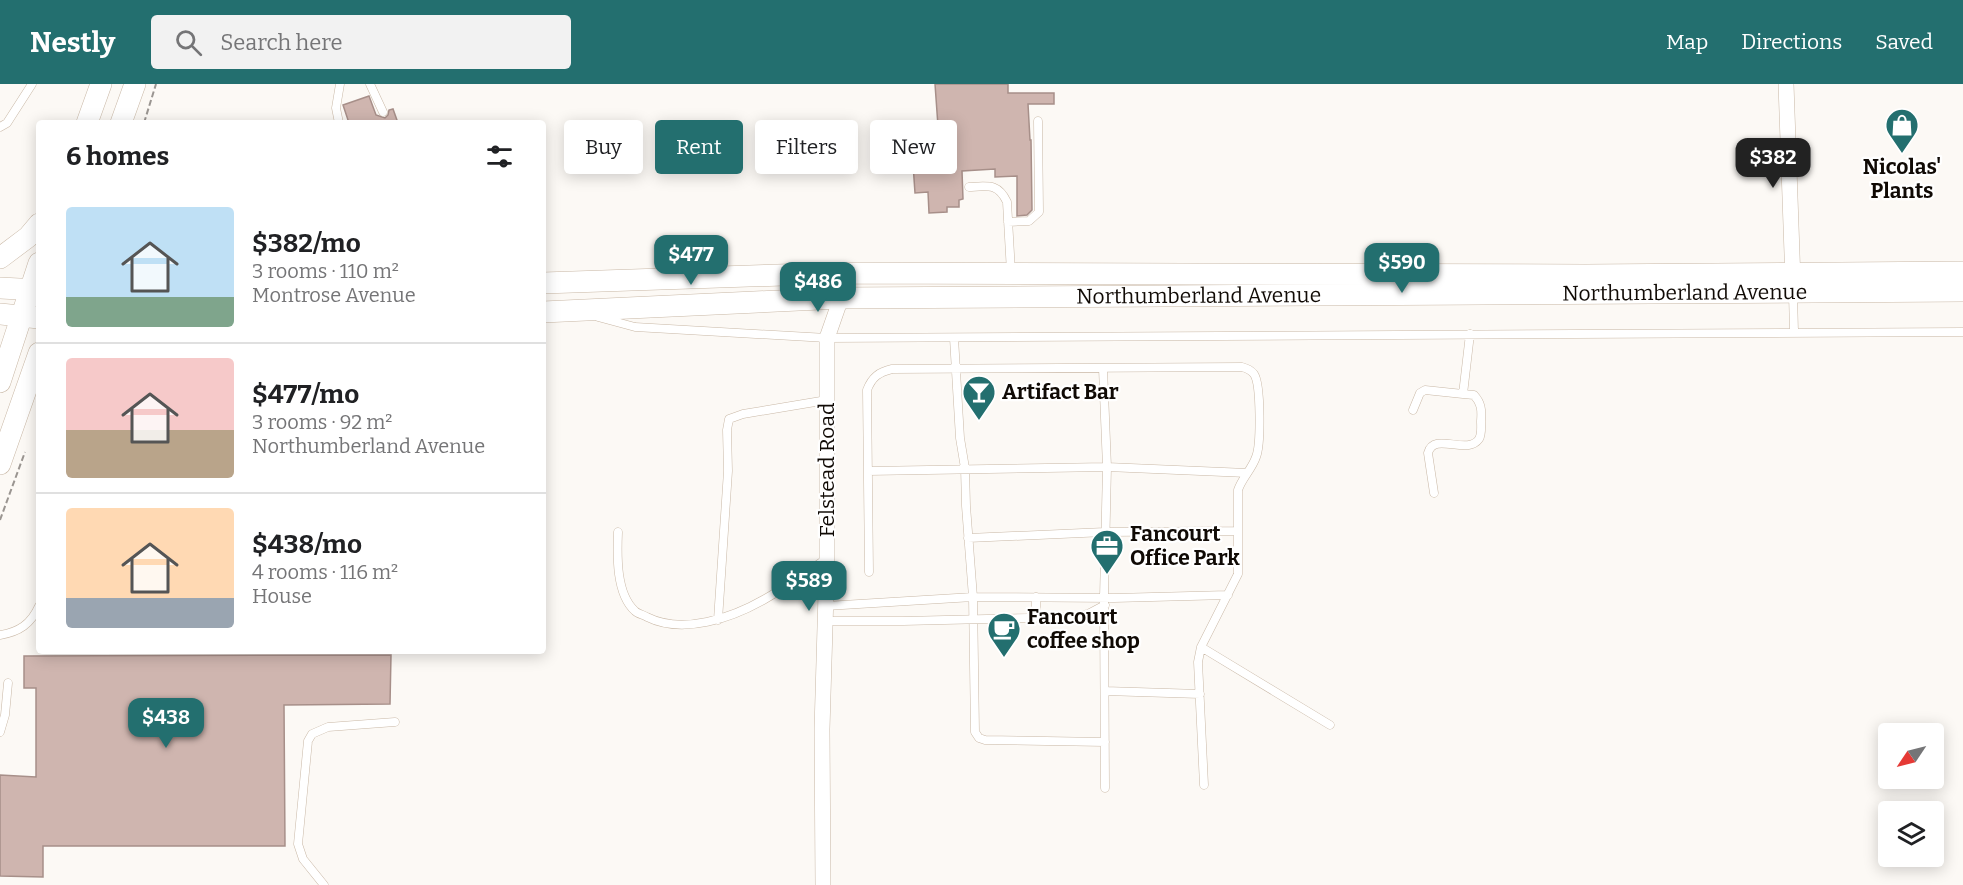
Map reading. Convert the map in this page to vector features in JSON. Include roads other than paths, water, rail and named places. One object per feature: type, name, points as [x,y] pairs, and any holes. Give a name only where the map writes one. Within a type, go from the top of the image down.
[{"type":"main road","points":[[88,120],[101,84]]},
{"type":"main road","points":[[122,120],[135,84]]},
{"type":"main road","points":[[129,120],[135,84]]},
{"type":"main road","points":[[0,258],[28,237],[36,228]]},
{"type":"main road","name":"Northumberland Avenue","points":[[546,312],[841,298],[1793,283],[1963,272]]},
{"type":"main road","name":"Northumberland Avenue","points":[[546,283],[840,273],[1586,275],[1963,291]]},
{"type":"main road","points":[[0,288],[34,290],[20,316],[0,381]]},
{"type":"main road","points":[[0,465],[36,362]]},
{"type":"main road","points":[[0,465],[36,393]]},
{"type":"street","points":[[1786,84],[1793,283]]},
{"type":"street","name":"Felstead Road","points":[[823,885],[822,729],[827,559],[827,338],[841,298],[840,273]]},
{"type":"lane","points":[[0,127],[7,123],[32,84]]},
{"type":"lane","points":[[338,120],[336,108],[340,84]]},
{"type":"lane","points":[[370,84],[383,112]]},
{"type":"lane","points":[[1008,222],[1029,221],[1039,212],[1038,121]]},
{"type":"lane","points":[[969,188],[991,186],[1002,192],[1007,202],[1011,274]]},
{"type":"lane","points":[[1793,283],[1794,332]]},
{"type":"lane","points":[[576,311],[635,327],[827,338],[1963,332]]},
{"type":"lane","points":[[1463,394],[1470,334]]},
{"type":"lane","points":[[954,338],[954,370],[965,468],[973,597],[975,732],[985,740],[1105,742]]},
{"type":"lane","points":[[869,572],[867,390],[876,375],[892,369],[1242,367],[1248,369],[1255,375],[1257,382],[1260,416],[1258,451],[1238,490],[1238,574],[1201,647],[1198,662],[1203,785]]},
{"type":"lane","points":[[1103,368],[1107,467],[1104,602],[1105,788]]},
{"type":"lane","points":[[1413,410],[1420,393],[1425,390],[1474,395],[1482,407],[1479,439],[1469,445],[1434,444],[1430,448],[1429,461],[1434,493]]},
{"type":"lane","points":[[718,620],[728,471],[729,418],[827,399]]},
{"type":"lane","points":[[868,471],[1107,467],[1247,473]]},
{"type":"lane","points":[[968,538],[1105,532],[1238,531]]},
{"type":"lane","points":[[618,532],[617,556],[620,582],[635,611],[670,625],[718,620],[763,600],[827,559]]},
{"type":"lane","points":[[826,613],[903,621],[1074,617],[1088,614],[1113,598],[1228,595]]},
{"type":"lane","points":[[826,613],[973,597],[1036,597],[1104,602]]},
{"type":"lane","points":[[1036,597],[1036,618]]},
{"type":"lane","points":[[0,634],[18,631],[36,614]]},
{"type":"lane","points":[[1201,647],[1330,725]]},
{"type":"lane","points":[[0,732],[5,715],[8,683]]},
{"type":"lane","points":[[1105,691],[1200,694]]},
{"type":"lane","points":[[324,885],[303,859],[298,844],[308,741],[312,734],[328,727],[395,723]]},
{"type":"place","name":"Nicolas' Plants","points":[[1902,154]]},
{"type":"place","name":"Artifact Bar","points":[[979,421]]},
{"type":"place","name":"Fancourt Office Park","points":[[1107,575]]},
{"type":"place","name":"Fancourt coffee shop","points":[[1004,658]]}]
